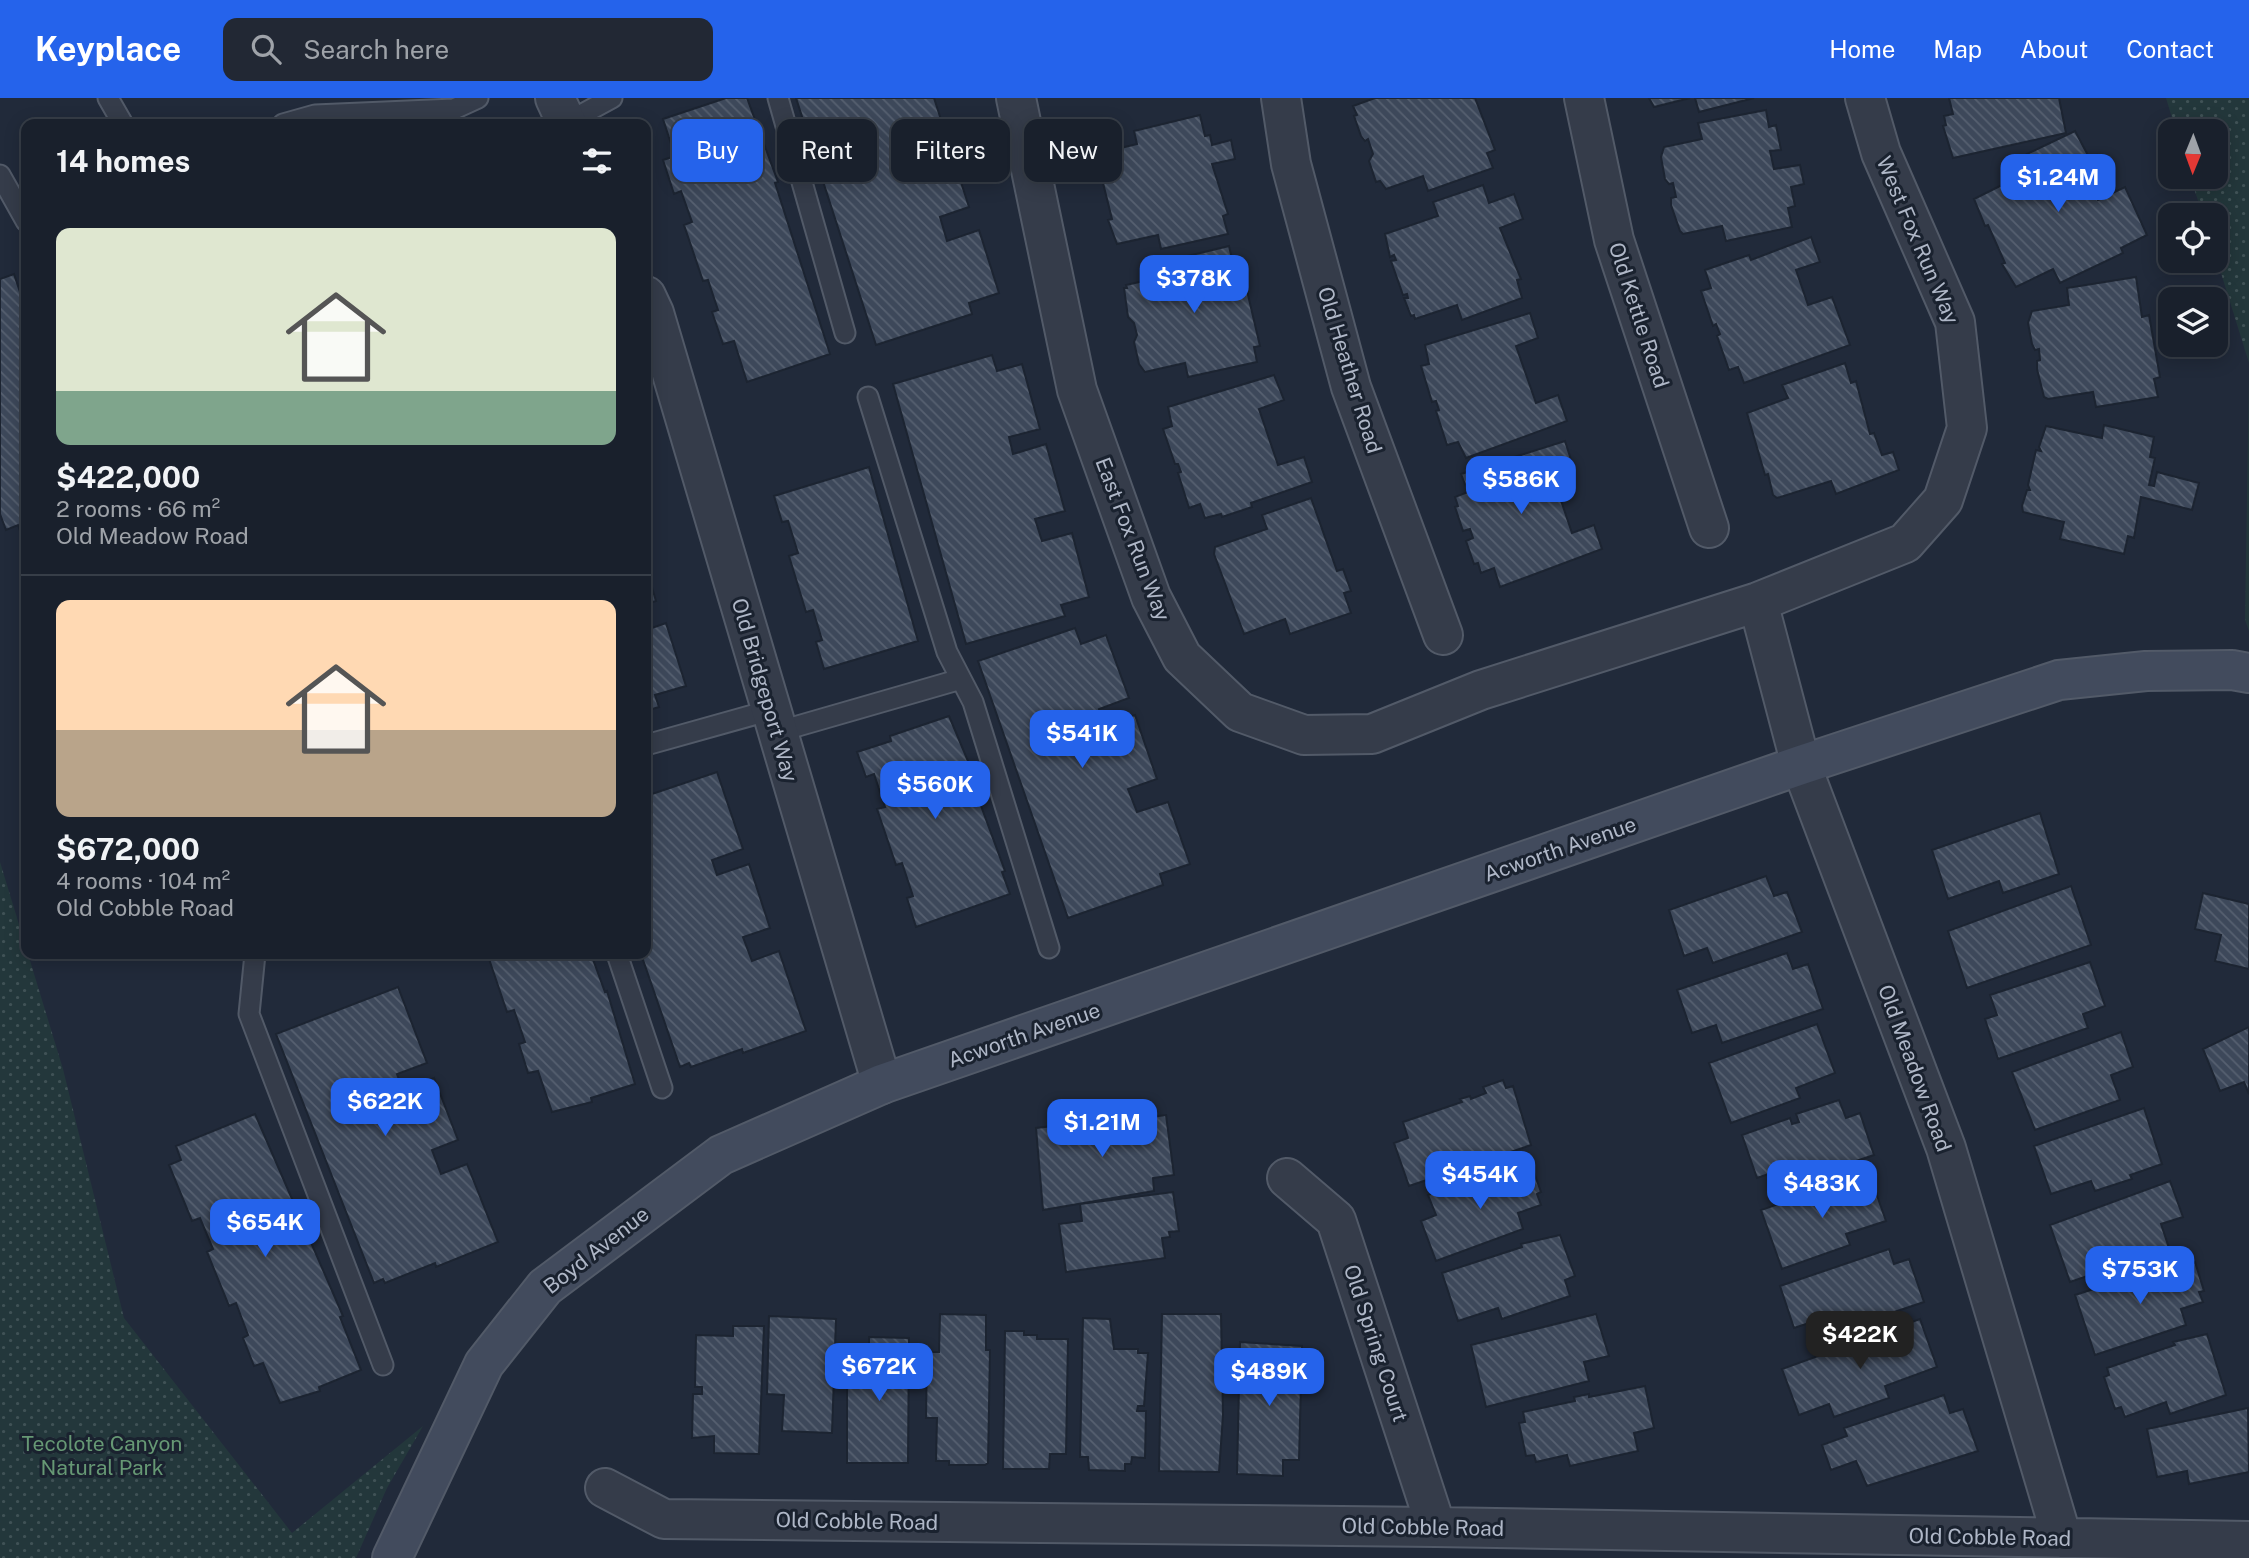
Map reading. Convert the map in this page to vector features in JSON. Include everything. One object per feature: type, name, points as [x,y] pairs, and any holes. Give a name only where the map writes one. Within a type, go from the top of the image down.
[{"type":"street","name":"East Fox Run Way","points":[[1016,98],[1077,390],[1151,597],[1182,657],[1240,712],[1304,735],[1372,734],[1481,690],[1758,602]]},
{"type":"street","name":"Old Heather Road","points":[[1281,98],[1291,164],[1351,387],[1443,635]]},
{"type":"street","name":"Old Kettle Road","points":[[1584,98],[1614,240],[1709,528]]},
{"type":"street","name":"West Fox Run Way","points":[[1758,602],[1905,543],[1943,500],[1967,428],[1955,322],[1881,153],[1865,98]]},
{"type":"street","name":"Old Bridgeport Way","points":[[651,310],[882,1084]]},
{"type":"street","name":"Old Meadow Road","points":[[1758,602],[1801,765],[1946,1148],[2062,1538]]},
{"type":"street","name":"Acworth Avenue","points":[[882,1084],[1801,765],[2059,680],[2146,671],[2232,670],[2249,673]]},
{"type":"street","name":"Boyd Avenue","points":[[393,1558],[484,1364],[545,1287],[721,1154],[882,1084]]},
{"type":"street","name":"Old Spring Court","points":[[1287,1178],[1336,1220],[1436,1527]]},
{"type":"street","name":"Old Cobble Road","points":[[606,1488],[664,1519],[1436,1527],[2249,1541]]},
{"type":"lane","points":[[108,98],[120,119]]},
{"type":"lane","points":[[297,119],[314,113],[454,109],[478,98]]},
{"type":"lane","points":[[563,115],[612,98]]},
{"type":"lane","points":[[778,98],[845,333]]},
{"type":"lane","points":[[0,175],[21,212]]},
{"type":"lane","points":[[868,397],[947,652],[973,702],[1049,948]]},
{"type":"lane","points":[[651,744],[774,721],[961,679]]},
{"type":"lane","points":[[254,959],[248,1014],[383,1365]]},
{"type":"lane","points":[[619,959],[662,1088]]},
{"type":"green space","points":[[2166,98],[2249,98],[2249,363],[2228,296],[2228,287],[2225,287],[2221,273],[2228,273],[2228,203],[2199,203],[2194,189],[2228,189],[2228,119],[2172,119]]},
{"type":"green space","points":[[2249,373],[2249,631],[2245,620]]},
{"type":"green space","name":"Tecolote Canyon Natural Park","points":[[0,862],[21,931],[21,959],[30,959],[63,1069],[124,1318],[292,1533],[423,1426],[387,1488],[356,1558],[0,1558]]},
{"type":"building","points":[[726,98],[747,98],[755,119],[672,119],[672,147],[663,119]]},
{"type":"building","points":[[796,98],[934,98],[941,119],[891,119],[891,182],[961,182],[969,207],[940,217],[947,241],[979,230],[999,293],[969,303],[972,314],[876,345],[823,182],[877,182],[877,119],[803,119]]},
{"type":"building","points":[[1375,98],[1475,98],[1495,150],[1487,153],[1493,168],[1428,191],[1423,176],[1386,189],[1380,181],[1376,182],[1369,161],[1373,154],[1368,139],[1365,141],[1361,136],[1354,116],[1357,115],[1353,106]]},
{"type":"building","points":[[1649,98],[1690,98],[1654,107]]},
{"type":"building","points":[[1695,98],[1754,98],[1699,112]]},
{"type":"building","points":[[1949,98],[2059,98],[2066,133],[1953,158],[1943,126],[1946,125],[1944,116],[1953,114]]},
{"type":"building","points":[[1766,110],[1769,127],[1776,125],[1781,150],[1770,151],[1774,169],[1800,165],[1804,184],[1791,187],[1795,206],[1788,208],[1792,227],[1726,241],[1722,226],[1683,234],[1671,205],[1671,198],[1676,197],[1673,183],[1669,184],[1665,179],[1661,157],[1664,147],[1702,139],[1698,123]]},
{"type":"building","points":[[1200,115],[1205,136],[1210,135],[1212,145],[1231,140],[1235,159],[1212,164],[1228,214],[1223,216],[1228,234],[1161,249],[1158,235],[1117,244],[1108,220],[1112,219],[1103,182],[1122,182],[1122,148],[1137,144],[1134,131]]},
{"type":"building","points":[[2075,131],[2090,159],[2097,155],[2111,184],[2094,192],[2098,200],[2125,187],[2147,235],[2121,248],[2123,253],[2060,283],[2053,269],[2016,287],[2002,264],[2005,263],[1974,199],[2012,180],[2007,171],[2030,160],[2027,154]]},
{"type":"building","points":[[763,141],[830,354],[747,382],[734,341],[723,344],[712,312],[718,310],[708,280],[703,281],[684,225],[692,222],[681,191],[674,194],[663,160],[672,157],[672,182],[763,182]]},
{"type":"building","points":[[1483,185],[1489,203],[1514,194],[1523,219],[1500,228],[1521,279],[1517,280],[1522,298],[1462,320],[1457,305],[1415,319],[1414,315],[1411,316],[1404,298],[1408,298],[1407,294],[1403,295],[1391,261],[1396,260],[1394,255],[1390,257],[1385,234],[1438,216],[1433,202]]},
{"type":"building","points":[[1811,237],[1820,262],[1796,270],[1808,305],[1832,297],[1850,345],[1744,383],[1738,367],[1729,370],[1717,336],[1720,334],[1716,324],[1713,326],[1701,291],[1711,288],[1705,270],[1749,255],[1751,260]]},
{"type":"building","points":[[1229,246],[1233,263],[1240,261],[1260,346],[1254,347],[1257,362],[1188,377],[1185,363],[1145,372],[1139,364],[1134,342],[1137,335],[1134,323],[1128,317],[1124,288],[1127,288],[1126,285],[1166,276],[1163,262]]},
{"type":"building","points":[[14,274],[21,295],[21,534],[18,525],[6,530],[0,514],[0,279]]},
{"type":"building","points":[[2136,277],[2142,317],[2149,315],[2160,377],[2154,379],[2158,397],[2096,407],[2093,392],[2048,399],[2044,397],[2037,369],[2039,349],[2035,350],[2032,344],[2028,323],[2032,311],[2069,305],[2067,288]]},
{"type":"building","points":[[1530,313],[1538,338],[1516,346],[1536,403],[1558,395],[1567,421],[1466,458],[1458,442],[1447,445],[1436,411],[1439,410],[1436,401],[1432,402],[1421,366],[1429,364],[1425,345]]},
{"type":"building","points":[[992,355],[997,371],[1022,364],[1040,429],[1009,437],[1013,454],[1046,444],[1065,511],[1035,519],[1042,541],[1072,533],[1089,597],[1061,605],[1065,616],[966,644],[893,384]]},
{"type":"building","points":[[1845,363],[1851,383],[1856,381],[1870,434],[1874,433],[1882,455],[1893,452],[1899,470],[1836,494],[1831,481],[1777,498],[1773,495],[1768,474],[1765,475],[1747,413],[1788,398],[1782,385]]},
{"type":"building","points":[[1274,375],[1284,400],[1259,409],[1278,465],[1304,457],[1312,482],[1251,503],[1252,507],[1222,517],[1221,514],[1205,518],[1200,504],[1189,508],[1178,473],[1181,472],[1178,464],[1175,464],[1163,429],[1172,426],[1168,407]]},
{"type":"building","points":[[2104,425],[2154,437],[2150,457],[2155,458],[2149,485],[2154,486],[2157,472],[2199,483],[2192,510],[2141,497],[2134,538],[2128,536],[2124,554],[2060,539],[2064,522],[2023,512],[2022,506],[2027,490],[2030,490],[2028,485],[2036,450],[2041,451],[2039,447],[2046,426],[2102,438]]},
{"type":"building","points":[[1565,441],[1573,466],[1552,474],[1572,533],[1594,525],[1602,549],[1500,587],[1494,568],[1481,573],[1478,563],[1474,564],[1466,541],[1473,538],[1470,529],[1463,531],[1455,507],[1458,506],[1455,497],[1468,492],[1461,474]]},
{"type":"building","points":[[869,467],[918,641],[824,669],[816,642],[822,640],[813,610],[806,612],[789,556],[798,553],[788,521],[782,522],[774,496]]},
{"type":"building","points":[[1311,498],[1337,571],[1343,569],[1351,591],[1344,593],[1351,613],[1290,634],[1285,619],[1244,634],[1214,554],[1215,547],[1267,529],[1262,515]]},
{"type":"building","points":[[651,584],[656,601],[651,602]]},
{"type":"building","points":[[666,623],[686,686],[655,695],[659,707],[651,709],[651,628]]},
{"type":"building","points":[[1075,628],[1081,644],[1106,635],[1129,698],[1099,709],[1104,725],[1135,715],[1157,779],[1128,789],[1137,812],[1168,802],[1190,864],[1160,874],[1163,885],[1068,918],[978,661]]},
{"type":"building","points":[[949,716],[970,766],[967,768],[1005,871],[1002,872],[1010,894],[916,927],[907,898],[913,896],[902,863],[896,865],[877,809],[885,807],[874,774],[866,777],[857,752],[891,741],[890,736]]},
{"type":"building","points":[[717,772],[743,849],[712,860],[717,875],[749,864],[770,928],[743,937],[752,961],[779,951],[806,1031],[743,1053],[742,1049],[691,1067],[689,1063],[680,1067],[643,959],[651,959],[651,794]]},
{"type":"building","points":[[2040,813],[2059,874],[2003,893],[1999,881],[1948,899],[1932,850]]},
{"type":"building","points":[[1766,876],[1774,896],[1787,892],[1802,932],[1713,963],[1707,948],[1684,956],[1669,910]]},
{"type":"building","points":[[2071,886],[2091,945],[1967,988],[1948,931]]},
{"type":"building","points":[[2203,893],[2249,904],[2249,969],[2215,961],[2221,935],[2195,929]]},
{"type":"building","points":[[1787,953],[1793,969],[1808,964],[1823,1009],[1722,1043],[1716,1025],[1692,1033],[1677,990]]},
{"type":"building","points":[[489,959],[593,959],[605,992],[607,991],[635,1084],[591,1098],[592,1102],[552,1112],[538,1071],[528,1073],[519,1044],[525,1042],[514,1010],[507,1012]]},
{"type":"building","points":[[2090,962],[2105,1006],[2083,1014],[2088,1028],[1998,1059],[1985,1019],[1997,1015],[1990,995]]},
{"type":"building","points":[[398,987],[427,1063],[397,1074],[403,1090],[434,1078],[458,1140],[432,1150],[441,1174],[467,1164],[498,1242],[436,1267],[435,1263],[385,1283],[383,1279],[374,1283],[276,1034]]},
{"type":"building","points":[[1817,1024],[1835,1073],[1796,1088],[1800,1098],[1731,1123],[1709,1063]]},
{"type":"building","points":[[2249,1027],[2249,1094],[2244,1082],[2220,1091],[2203,1049]]},
{"type":"building","points":[[2121,1032],[2133,1067],[2111,1075],[2120,1100],[2035,1130],[2012,1072]]},
{"type":"building","points":[[1503,1080],[1506,1088],[1513,1086],[1531,1145],[1409,1186],[1394,1143],[1408,1138],[1403,1122],[1462,1102],[1460,1099],[1470,1096],[1471,1099],[1486,1093],[1483,1087]]},
{"type":"building","points":[[1839,1100],[1846,1118],[1860,1113],[1874,1155],[1785,1185],[1780,1170],[1757,1178],[1742,1135],[1790,1118],[1792,1124],[1799,1122],[1796,1114]]},
{"type":"building","points":[[2144,1108],[2162,1164],[2130,1175],[2132,1179],[2095,1191],[2091,1181],[2051,1194],[2034,1146]]},
{"type":"building","points":[[255,1114],[343,1316],[340,1317],[361,1370],[319,1387],[320,1391],[280,1403],[263,1363],[254,1366],[243,1338],[248,1335],[236,1303],[229,1306],[207,1252],[213,1249],[200,1218],[192,1221],[169,1165],[181,1160],[176,1146]]},
{"type":"building","points":[[1166,1115],[1174,1175],[1153,1178],[1154,1191],[1043,1210],[1036,1128]]},
{"type":"building","points":[[1526,1164],[1528,1168],[1532,1167],[1541,1192],[1537,1194],[1541,1205],[1518,1213],[1523,1229],[1436,1261],[1421,1221],[1436,1215],[1428,1195],[1470,1180],[1473,1188],[1480,1186],[1478,1181]]},
{"type":"building","points":[[1869,1173],[1886,1221],[1846,1234],[1850,1245],[1782,1269],[1761,1210]]},
{"type":"building","points":[[2170,1181],[2183,1217],[2161,1224],[2169,1248],[2070,1282],[2050,1225]]},
{"type":"building","points":[[1173,1192],[1179,1231],[1169,1232],[1170,1237],[1162,1238],[1165,1258],[1066,1272],[1059,1224],[1082,1221],[1080,1204]]},
{"type":"building","points":[[1560,1235],[1575,1276],[1565,1280],[1570,1296],[1502,1319],[1498,1308],[1458,1321],[1442,1273],[1522,1247],[1521,1244]]},
{"type":"building","points":[[1889,1249],[1894,1264],[1909,1259],[1924,1302],[1823,1336],[1818,1320],[1794,1328],[1780,1286]]},
{"type":"building","points":[[2188,1259],[2190,1264],[2195,1262],[2204,1291],[2199,1292],[2203,1302],[2181,1309],[2186,1325],[2095,1355],[2075,1295]]},
{"type":"building","points":[[940,1314],[986,1315],[986,1350],[990,1350],[988,1463],[985,1465],[949,1465],[949,1461],[936,1461],[937,1418],[926,1418],[927,1352],[939,1352]]},
{"type":"building","points":[[1162,1314],[1221,1314],[1223,1415],[1219,1472],[1159,1471]]},
{"type":"building","points":[[1596,1314],[1609,1356],[1584,1362],[1589,1381],[1486,1407],[1471,1345]]},
{"type":"building","points":[[769,1316],[836,1319],[832,1433],[782,1431],[784,1395],[767,1394]]},
{"type":"building","points":[[1083,1318],[1110,1319],[1114,1349],[1138,1349],[1138,1353],[1148,1353],[1144,1406],[1138,1406],[1137,1411],[1146,1411],[1145,1458],[1132,1457],[1131,1464],[1125,1464],[1125,1471],[1089,1470],[1088,1457],[1080,1457]]},
{"type":"building","points":[[1920,1319],[1937,1367],[1885,1386],[1889,1398],[1834,1417],[1829,1404],[1799,1415],[1782,1369]]},
{"type":"building","points":[[733,1326],[764,1326],[759,1454],[714,1453],[714,1436],[692,1438],[693,1394],[702,1394],[702,1387],[695,1387],[696,1335],[733,1336]]},
{"type":"building","points":[[1005,1331],[1024,1331],[1024,1335],[1037,1335],[1037,1339],[1068,1339],[1066,1454],[1050,1454],[1049,1469],[1003,1469]]},
{"type":"building","points":[[2207,1334],[2226,1395],[2170,1414],[2166,1402],[2125,1417],[2121,1407],[2115,1409],[2104,1377],[2109,1375],[2107,1368],[2175,1345],[2173,1342]]},
{"type":"building","points":[[869,1337],[909,1338],[908,1463],[847,1463],[847,1357],[869,1357]]},
{"type":"building","points":[[1240,1342],[1302,1346],[1299,1460],[1283,1460],[1283,1476],[1237,1474]]},
{"type":"building","points":[[1645,1386],[1654,1428],[1634,1433],[1638,1451],[1570,1466],[1567,1455],[1536,1462],[1534,1455],[1526,1456],[1519,1423],[1525,1422],[1523,1412],[1575,1401],[1574,1397],[1589,1394],[1589,1397]]},
{"type":"building","points":[[1944,1395],[1950,1413],[1963,1409],[1978,1451],[1867,1486],[1856,1461],[1831,1470],[1822,1445],[1847,1436],[1844,1428]]},
{"type":"building","points":[[2248,1408],[2249,1472],[2189,1484],[2187,1471],[2157,1477],[2147,1429]]}]
